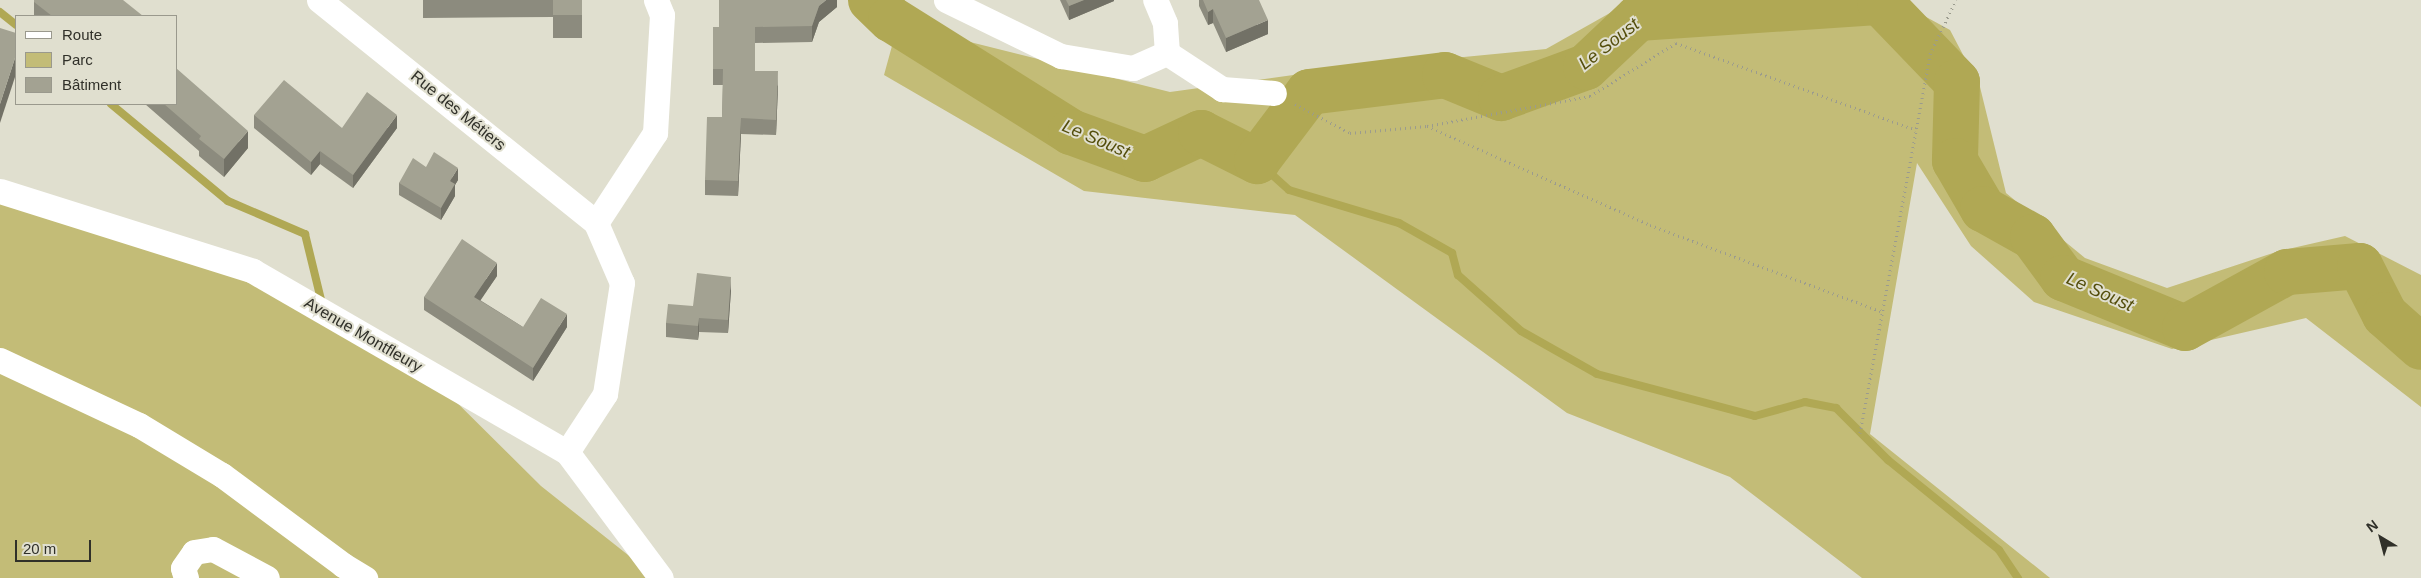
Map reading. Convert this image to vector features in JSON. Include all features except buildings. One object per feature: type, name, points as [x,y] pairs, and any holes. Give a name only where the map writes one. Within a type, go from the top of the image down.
[{"type":"street","name":"Rue des Métiers","points":[[320,0],[596,223],[622,283],[605,394],[567,452]]},
{"type":"street","points":[[596,223],[656,133],[662,14],[656,0]]},
{"type":"street","points":[[946,0],[1061,56],[1133,68],[1167,53]]},
{"type":"street","points":[[1154,0],[1165,23],[1167,53]]},
{"type":"street","points":[[1167,53],[1222,89],[1274,93]]},
{"type":"street","name":"Avenue Montfleury","points":[[0,191],[253,272],[567,452],[661,578]]},
{"type":"street","points":[[0,360],[139,425],[214,470],[343,565],[366,578]]},
{"type":"street","points":[[186,578],[183,568],[194,552],[213,549],[267,578]]},
{"type":"path","points":[[1860,433],[1930,54],[1956,0]]},
{"type":"path","points":[[1274,93],[1350,133],[1427,126],[1590,96],[1676,43],[1916,130]]},
{"type":"path","points":[[1427,126],[1650,225],[1883,312]]},
{"type":"green space","points":[[1633,0],[1895,0],[1950,30],[1980,87],[2006,193],[2085,258],[2167,288],[2279,251],[2345,236],[2421,275],[2421,407],[2306,318],[2172,349],[2034,302],[1971,246],[1917,163],[1870,434],[2050,578],[1862,578],[1730,477],[1567,413],[1295,215],[1084,191],[884,75],[898,24],[1170,92],[1329,70],[1546,49]]},
{"type":"green space","points":[[0,201],[255,277],[419,365],[541,486],[657,578],[0,578]]},
{"type":"waterway","name":"Le Soust","points":[[871,0],[891,19],[1071,132],[1145,159],[1201,133],[1257,161],[1309,92],[1445,75],[1501,98],[1586,67],[1638,18],[1880,2],[1957,82],[1955,161],[1983,209],[2033,237],[2063,278],[2185,328],[2287,272],[2360,266],[2385,315],[2421,347]]},
{"type":"waterway","points":[[0,12],[15,24]]},
{"type":"waterway","points":[[112,105],[228,201],[305,234],[322,304]]},
{"type":"waterway","points":[[1257,161],[1289,190],[1399,223],[1452,253],[1458,275],[1521,331],[1597,374],[1755,416],[1805,402],[1836,408],[1888,460],[1999,550],[2018,578]]}]
